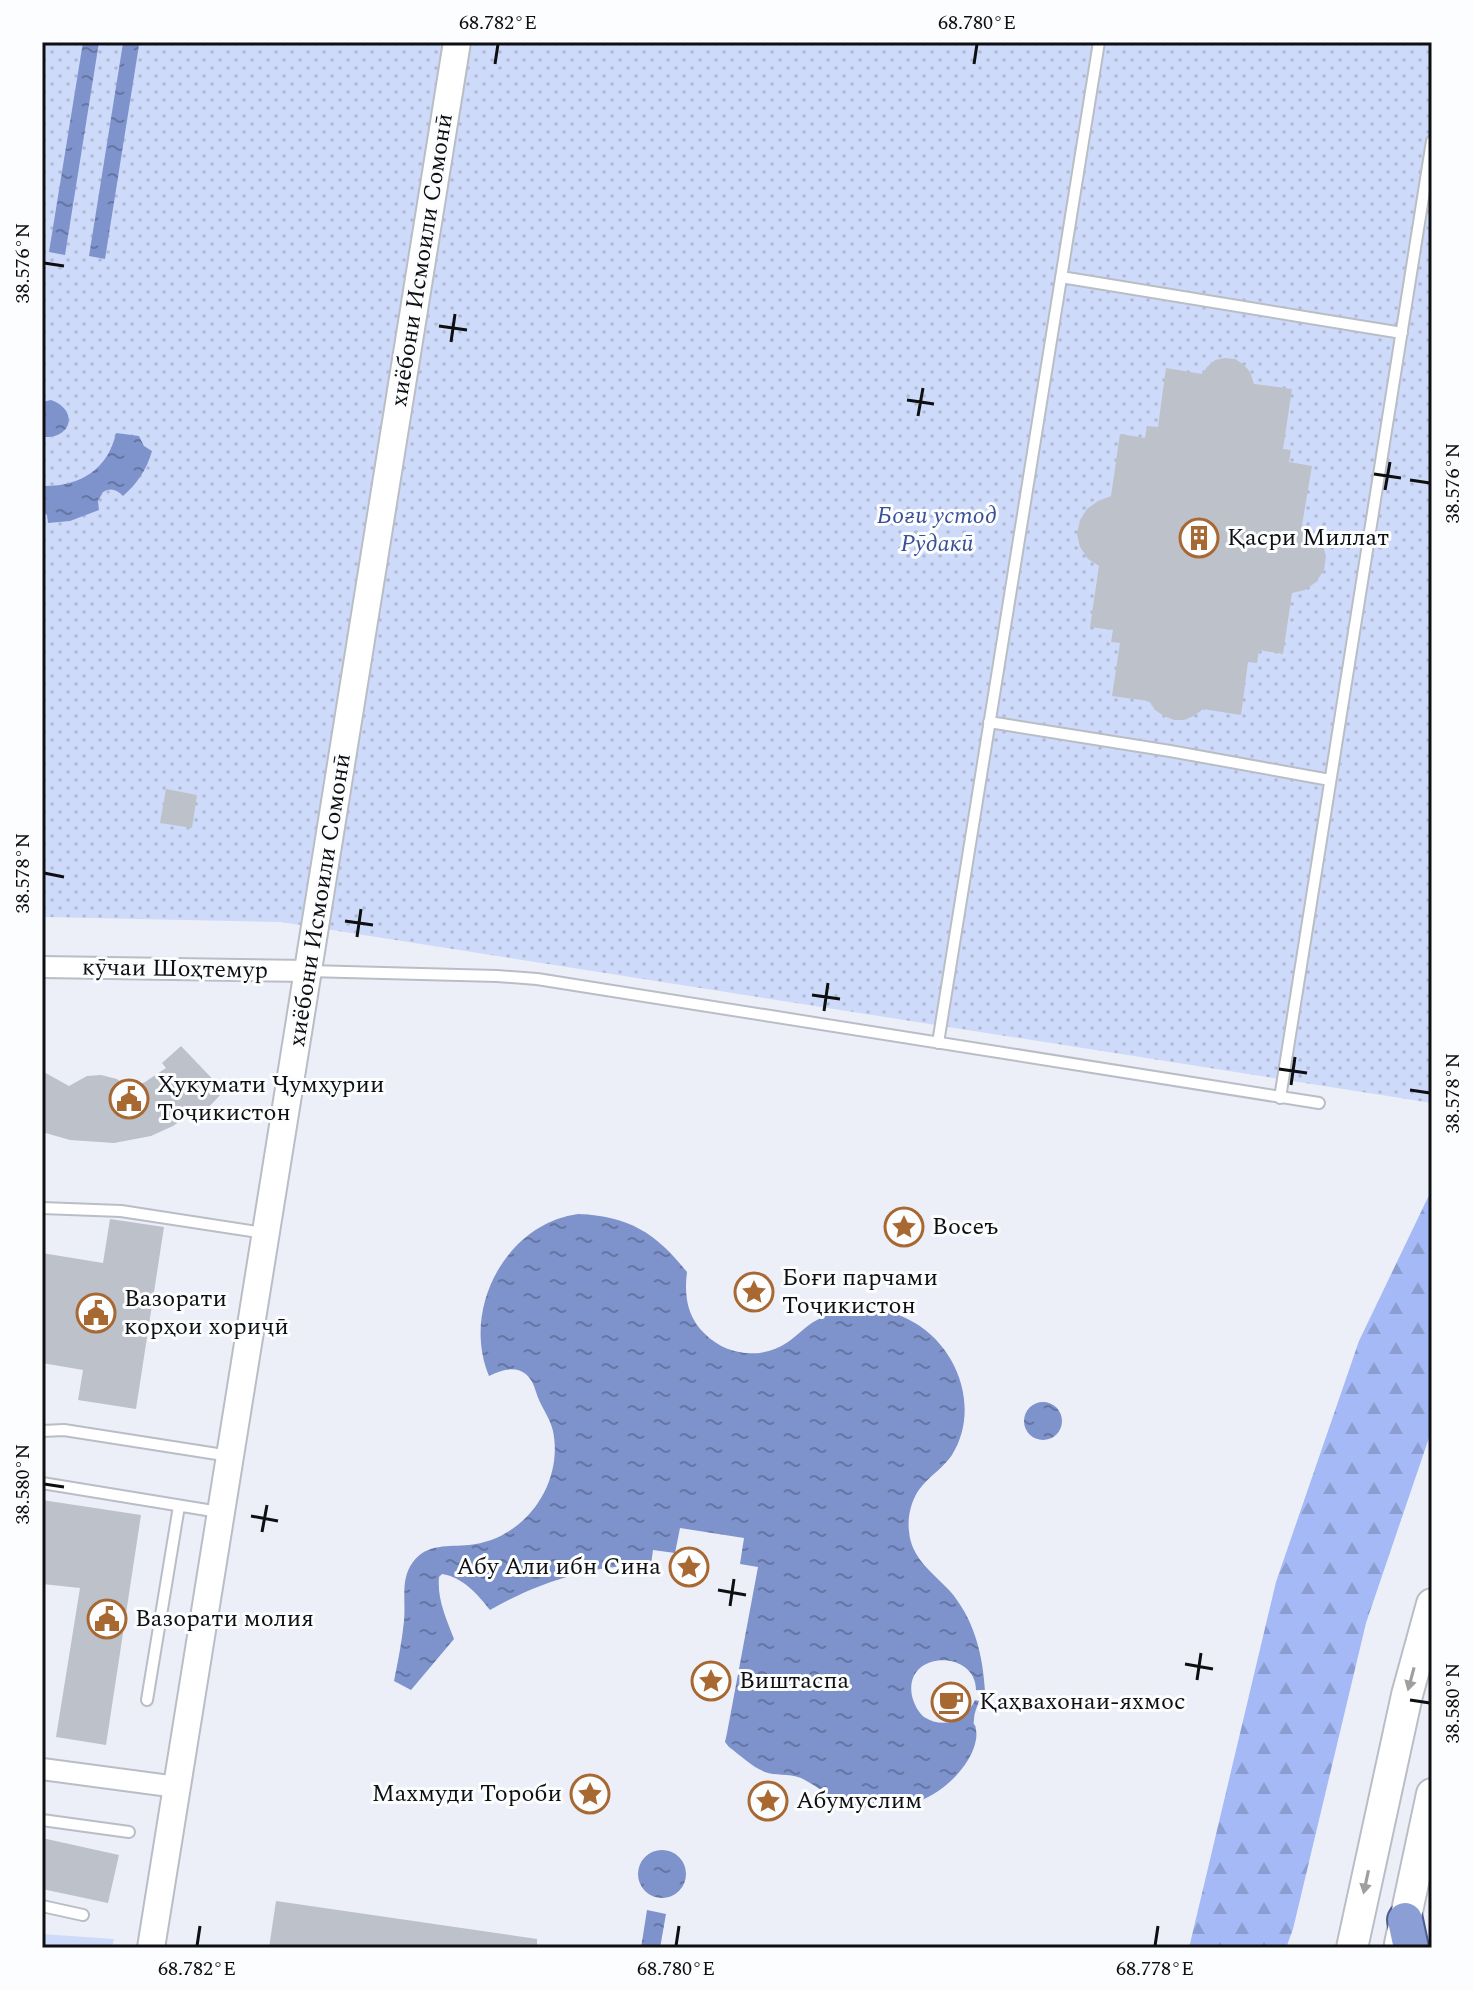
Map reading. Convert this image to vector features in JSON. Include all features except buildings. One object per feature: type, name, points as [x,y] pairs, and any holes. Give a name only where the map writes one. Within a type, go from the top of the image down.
[{"type":"main road","points":[[1352,1948],[1407,1695],[1432,1604]]},
{"type":"main road","points":[[1405,1939],[1432,1794]]},
{"type":"main road","points":[[1380,1815],[1425,1826]]},
{"type":"street","name":"хиёбони Исмоили Сомонӣ","points":[[151,1948],[457,42]]},
{"type":"street","name":"кӯчаи Шоҳтемур","points":[[42,967],[308,971]]},
{"type":"street","points":[[42,1769],[177,1787]]},
{"type":"lane","points":[[938,1043],[1099,42]]},
{"type":"lane","points":[[1280,1098],[1432,141]]},
{"type":"lane","points":[[1061,277],[1402,333]]},
{"type":"lane","points":[[989,722],[1330,780]]},
{"type":"lane","points":[[308,971],[537,979],[1319,1103]]},
{"type":"lane","points":[[42,1208],[121,1211],[266,1234]]},
{"type":"lane","points":[[42,1431],[64,1430],[230,1456]]},
{"type":"lane","points":[[42,1483],[221,1512]]},
{"type":"lane","points":[[147,1700],[179,1506]]},
{"type":"lane","points":[[42,1820],[129,1832]]},
{"type":"lane","points":[[42,1906],[83,1915]]},
{"type":"green space","name":"Боғи устод Рӯдакӣ","points":[[42,42],[1432,42],[1432,1103],[281,922],[42,917]]},
{"type":"green space","points":[[1432,1189],[1432,1429],[1366,1623],[1293,1929],[1286,1948],[1189,1948],[1276,1582],[1359,1341]]},
{"type":"green space","points":[[42,1934],[114,1939],[112,1948],[42,1948]]},
{"type":"water","points":[[83,42],[99,42],[65,255],[49,252]]},
{"type":"water","points":[[123,43],[139,45],[105,259],[89,256]]},
{"type":"water","points":[[51,400],[66,410],[68,423],[60,433],[43,437],[42,402]]},
{"type":"water","points":[[116,433],[139,436],[144,446],[152,451],[137,481],[123,496],[114,490],[103,492],[98,501],[99,510],[70,521],[48,523],[47,515],[42,511],[45,486],[70,483],[91,473],[107,456]]},
{"type":"water","points":[[578,1214],[627,1223],[664,1247],[687,1272],[687,1297],[694,1320],[714,1341],[734,1351],[756,1353],[778,1348],[827,1315],[854,1307],[899,1315],[930,1334],[943,1348],[960,1382],[964,1419],[952,1455],[915,1496],[909,1531],[918,1557],[958,1601],[971,1625],[982,1664],[985,1691],[976,1690],[973,1677],[965,1667],[941,1660],[928,1663],[918,1670],[912,1681],[915,1705],[924,1717],[932,1721],[954,1721],[966,1713],[975,1700],[979,1701],[974,1717],[976,1741],[970,1757],[943,1788],[910,1804],[893,1808],[856,1806],[833,1798],[801,1778],[760,1770],[725,1742],[758,1567],[740,1564],[744,1538],[680,1528],[675,1553],[653,1550],[651,1565],[588,1571],[547,1583],[490,1610],[463,1583],[442,1574],[439,1577],[441,1601],[454,1639],[411,1690],[394,1681],[404,1621],[405,1583],[413,1562],[432,1549],[489,1541],[507,1533],[523,1521],[546,1489],[555,1451],[552,1426],[533,1383],[524,1373],[511,1369],[489,1376],[482,1350],[481,1324],[486,1298],[496,1274],[511,1252],[530,1234],[552,1221]]},
{"type":"water","points":[[1043,1402],[1057,1407],[1062,1421],[1057,1435],[1043,1440],[1029,1435],[1024,1421],[1029,1407]]},
{"type":"water","points":[[662,1850],[679,1857],[686,1874],[679,1891],[662,1898],[645,1891],[638,1874],[645,1857]]},
{"type":"water","points":[[647,1910],[666,1914],[660,1948],[641,1948]]},
{"type":"place","name":"Қасри Миллат","points":[[1199,538]]},
{"type":"place","name":"Ҳукумати Ҷумҳурии Тоҷикистон","points":[[129,1099]]},
{"type":"place","name":"Восеъ","points":[[904,1227]]},
{"type":"place","name":"Боғи парчами Тоҷикистон","points":[[754,1292]]},
{"type":"place","name":"Вазорати корҳои хориҷӣ","points":[[96,1313]]},
{"type":"place","name":"Абу Али ибн Сина","points":[[689,1567]]},
{"type":"place","name":"Вазорати молия","points":[[107,1619]]},
{"type":"place","name":"Виштаспа","points":[[711,1681]]},
{"type":"place","name":"Қаҳвахонаи-яхмос","points":[[951,1702]]},
{"type":"place","name":"Махмуди Тороби","points":[[590,1794]]},
{"type":"place","name":"Абумуслим","points":[[768,1801]]}]
